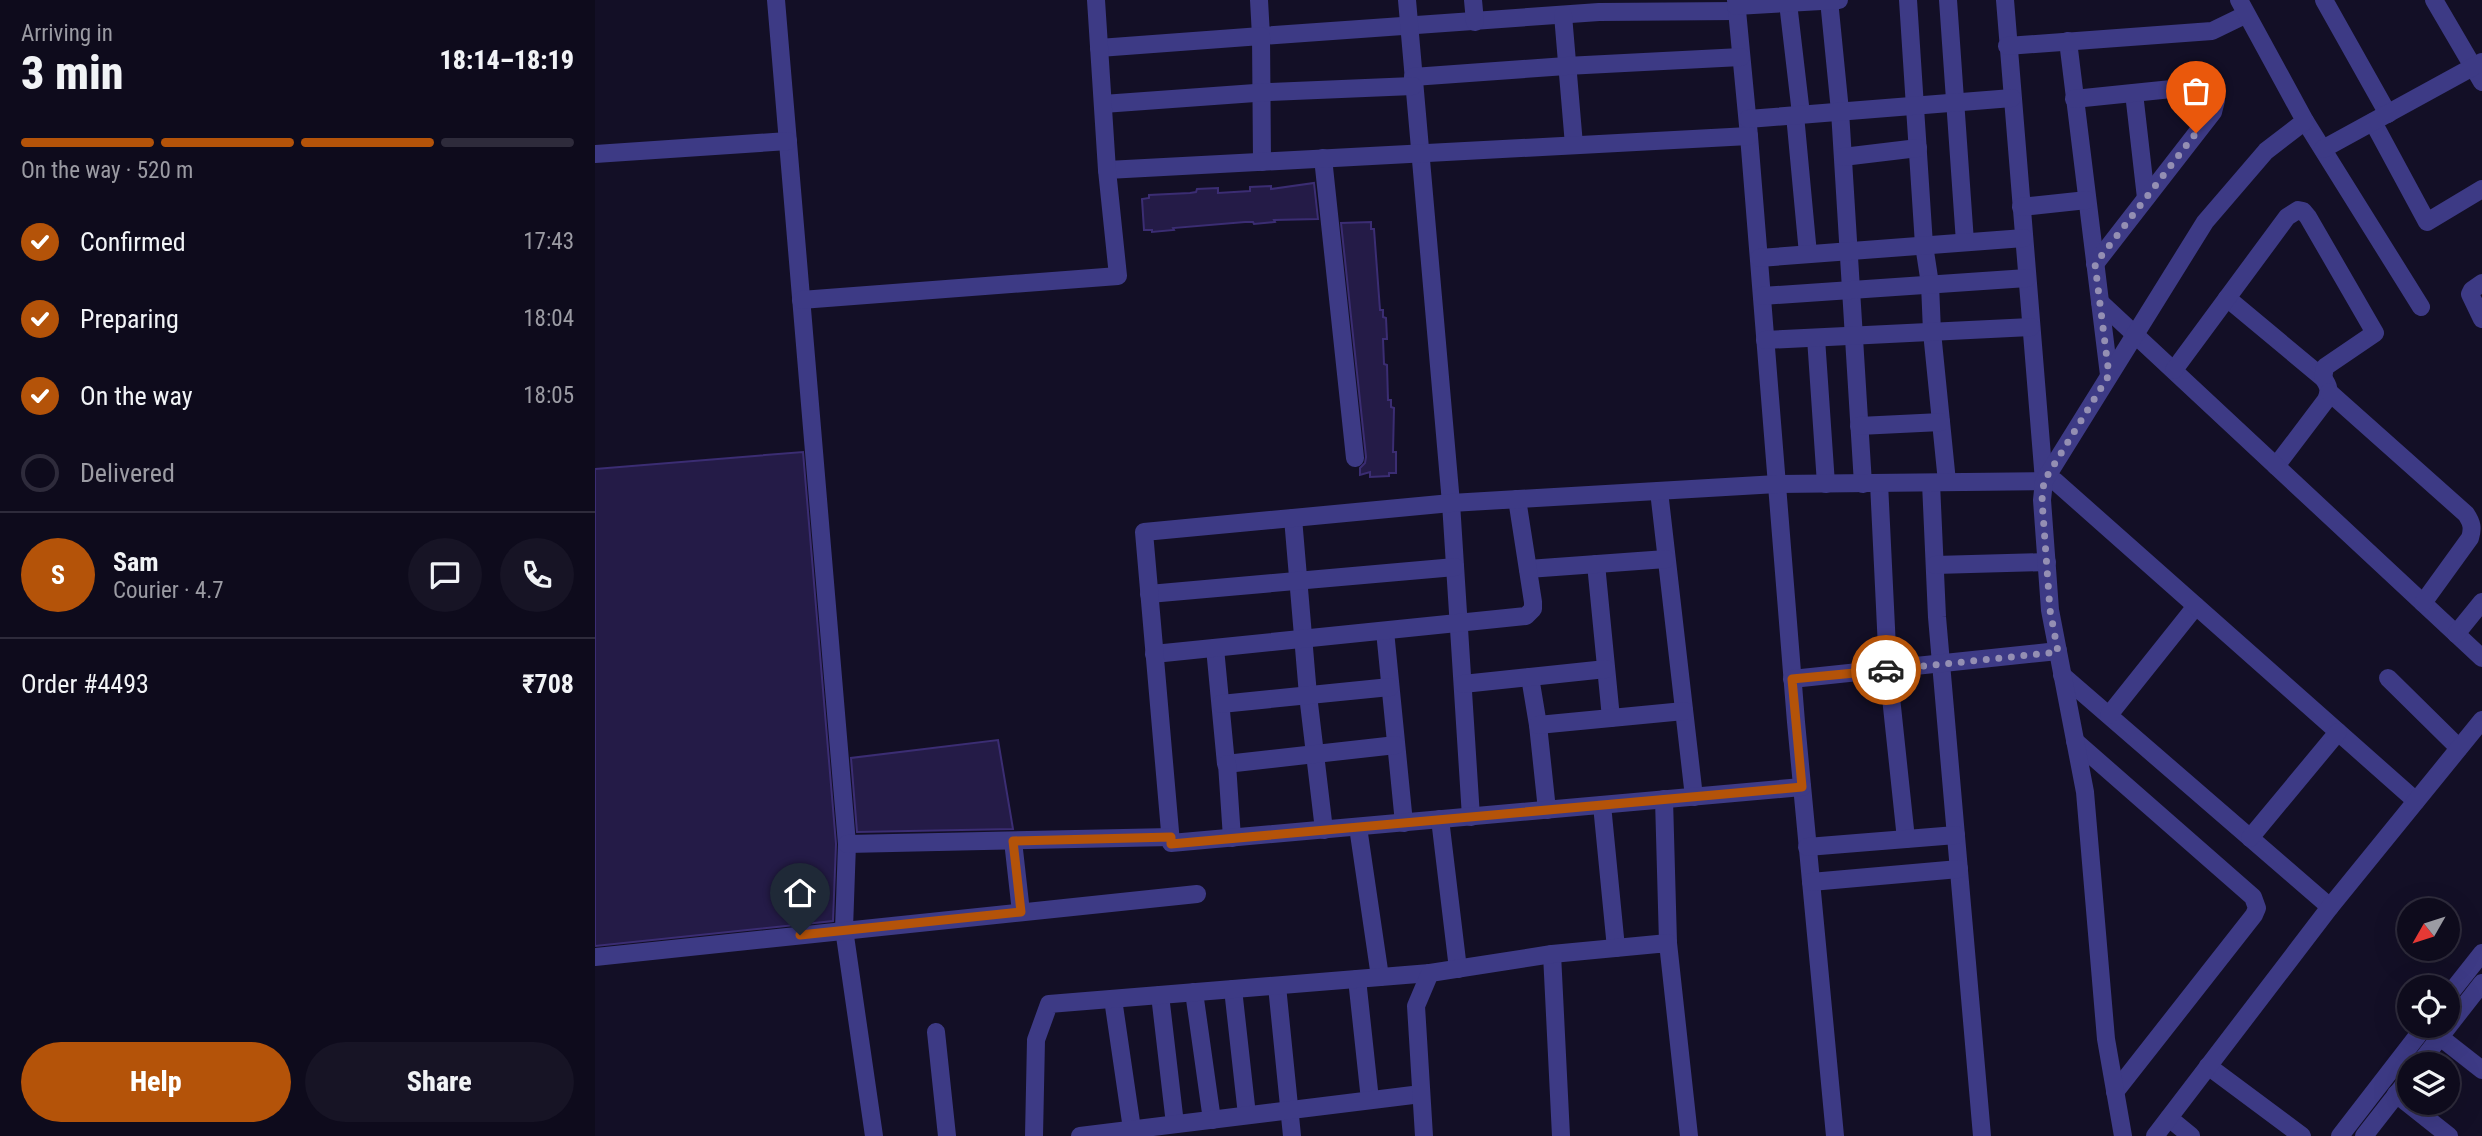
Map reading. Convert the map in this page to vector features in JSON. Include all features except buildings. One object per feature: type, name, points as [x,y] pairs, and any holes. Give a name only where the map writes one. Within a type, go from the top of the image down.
[{"type":"street","points":[[776,0],[847,844],[844,929],[874,1136]]},
{"type":"street","points":[[801,300],[1118,276],[1107,170],[1095,0]]},
{"type":"street","points":[[1259,0],[1262,162]]},
{"type":"street","points":[[1406,0],[1451,503],[1471,817]]},
{"type":"street","points":[[1473,0],[1475,22]]},
{"type":"street","points":[[1829,0],[1840,111],[1859,426],[1871,483],[1906,839]]},
{"type":"street","points":[[1099,48],[1475,22],[1573,10],[1736,6],[1839,0]]},
{"type":"street","points":[[1908,0],[1924,245],[1930,284],[1941,422],[1935,565],[1941,664],[1982,1136]]},
{"type":"street","points":[[1948,0],[1965,242]]},
{"type":"street","points":[[2005,0],[2044,481],[2042,500],[2050,610],[2085,792],[2106,1039],[2123,1136]]},
{"type":"street","points":[[2324,0],[2427,222],[2482,188]]},
{"type":"street","points":[[2323,149],[2480,71],[2434,0]]},
{"type":"street","points":[[1788,3],[1808,254]]},
{"type":"street","points":[[1736,6],[1749,127],[1792,679],[1835,1136]]},
{"type":"street","points":[[2007,46],[2213,32],[2242,7],[2305,121],[2421,307]]},
{"type":"street","points":[[1573,10],[1566,66],[1574,145]]},
{"type":"street","points":[[2068,41],[2109,375]]},
{"type":"street","points":[[1103,104],[1413,81],[1566,66],[1741,58]]},
{"type":"street","points":[[2074,99],[2201,86],[2216,100],[2213,112],[2095,264]]},
{"type":"street","points":[[2134,93],[2146,198]]},
{"type":"street","points":[[1107,170],[1574,145],[1749,127],[1798,115],[2012,98]]},
{"type":"street","points":[[2044,481],[2205,222],[2266,151],[2305,121]]},
{"type":"street","points":[[595,154],[788,141]]},
{"type":"street","points":[[1843,157],[1918,148]]},
{"type":"street","points":[[1323,158],[1355,458]]},
{"type":"street","points":[[2021,207],[2087,200]]},
{"type":"street","points":[[2173,370],[2287,217],[2298,210],[2303,211],[2375,333],[2325,367],[2326,400],[2276,466]]},
{"type":"street","points":[[1759,258],[2024,238]]},
{"type":"street","points":[[1762,296],[2027,278]]},
{"type":"street","points":[[2482,283],[2472,290],[2470,295],[2482,319]]},
{"type":"street","points":[[2227,298],[2471,521],[2473,529],[2470,538],[2423,603]]},
{"type":"street","points":[[2100,302],[2482,658]]},
{"type":"street","points":[[1765,340],[2031,327]]},
{"type":"street","points":[[1816,338],[1826,484]]},
{"type":"street","points":[[1859,426],[1941,422]]},
{"type":"street","points":[[1802,787],[1171,844],[1144,532],[1451,503],[1777,484],[2055,481],[2416,800]]},
{"type":"street","points":[[1659,491],[1694,797]]},
{"type":"street","points":[[1154,654],[1526,616],[1530,613],[1533,602],[1517,499]]},
{"type":"street","points":[[1293,518],[1308,695],[1324,830]]},
{"type":"street","points":[[1528,569],[1667,559]]},
{"type":"street","points":[[1935,565],[2047,562]]},
{"type":"street","points":[[1596,564],[1611,718]]},
{"type":"street","points":[[1149,594],[1455,567]]},
{"type":"street","points":[[2456,634],[2482,602]]},
{"type":"street","points":[[2109,715],[2196,606]]},
{"type":"street","points":[[1385,631],[1404,823]]},
{"type":"street","points":[[1215,648],[1232,838]]},
{"type":"street","points":[[1792,679],[2058,652]]},
{"type":"street","points":[[1463,684],[1606,669]]},
{"type":"street","points":[[2062,675],[2330,907]]},
{"type":"street","points":[[1530,677],[1547,810]]},
{"type":"street","points":[[2388,678],[2459,748]]},
{"type":"street","points":[[1221,704],[1390,687]]},
{"type":"street","points":[[1538,725],[1684,711]]},
{"type":"street","points":[[2155,1136],[2330,907],[2482,720]]},
{"type":"street","points":[[2250,838],[2338,732]]},
{"type":"street","points":[[2075,741],[2253,897],[2257,908],[2115,1092]]},
{"type":"street","points":[[1227,764],[1396,745]]},
{"type":"street","points":[[1664,800],[1668,943],[1689,1136]]},
{"type":"street","points":[[1602,805],[1616,948]]},
{"type":"street","points":[[1440,820],[1458,969]]},
{"type":"street","points":[[1358,827],[1380,977]]},
{"type":"street","points":[[1807,846],[1956,835]]},
{"type":"street","points":[[847,844],[1171,837]]},
{"type":"street","points":[[1013,841],[1021,912]]},
{"type":"street","points":[[1811,882],[1959,869]]},
{"type":"street","points":[[595,957],[1197,894]]},
{"type":"street","points":[[1034,1136],[1036,1040],[1049,1004],[1430,973],[1552,954],[1668,943]]},
{"type":"street","points":[[2460,981],[2482,953]]},
{"type":"street","points":[[1552,954],[1561,1136]]},
{"type":"street","points":[[1424,1136],[1416,1006],[1430,973]]},
{"type":"street","points":[[1357,979],[1370,1100]]},
{"type":"street","points":[[2460,1011],[2482,983]]},
{"type":"street","points":[[1277,986],[1292,1136]]},
{"type":"street","points":[[1233,989],[1247,1115]]},
{"type":"street","points":[[1194,992],[1212,1120]]},
{"type":"street","points":[[1160,995],[1175,1124]]},
{"type":"street","points":[[1113,999],[1144,1131]]},
{"type":"street","points":[[936,1032],[947,1136]]},
{"type":"street","points":[[2340,1136],[2416,1038]]},
{"type":"street","points":[[2428,1052],[2439,1038]]},
{"type":"street","points":[[2441,1038],[2482,1070]]},
{"type":"street","points":[[2208,1066],[2302,1136]]},
{"type":"street","points":[[1080,1136],[1144,1131],[1175,1124],[1421,1094]]},
{"type":"street","points":[[2364,1136],[2396,1094],[2449,1136]]},
{"type":"street","points":[[2169,1118],[2191,1136]]},
{"type":"way so far","points":[[1886,670],[2058,652],[2050,610],[2042,500],[2044,481],[2109,375],[2095,264],[2196,133]]},
{"type":"route","points":[[800,935],[1021,912],[1013,841],[1171,837],[1171,844],[1802,787],[1792,679],[1886,670]]}]
